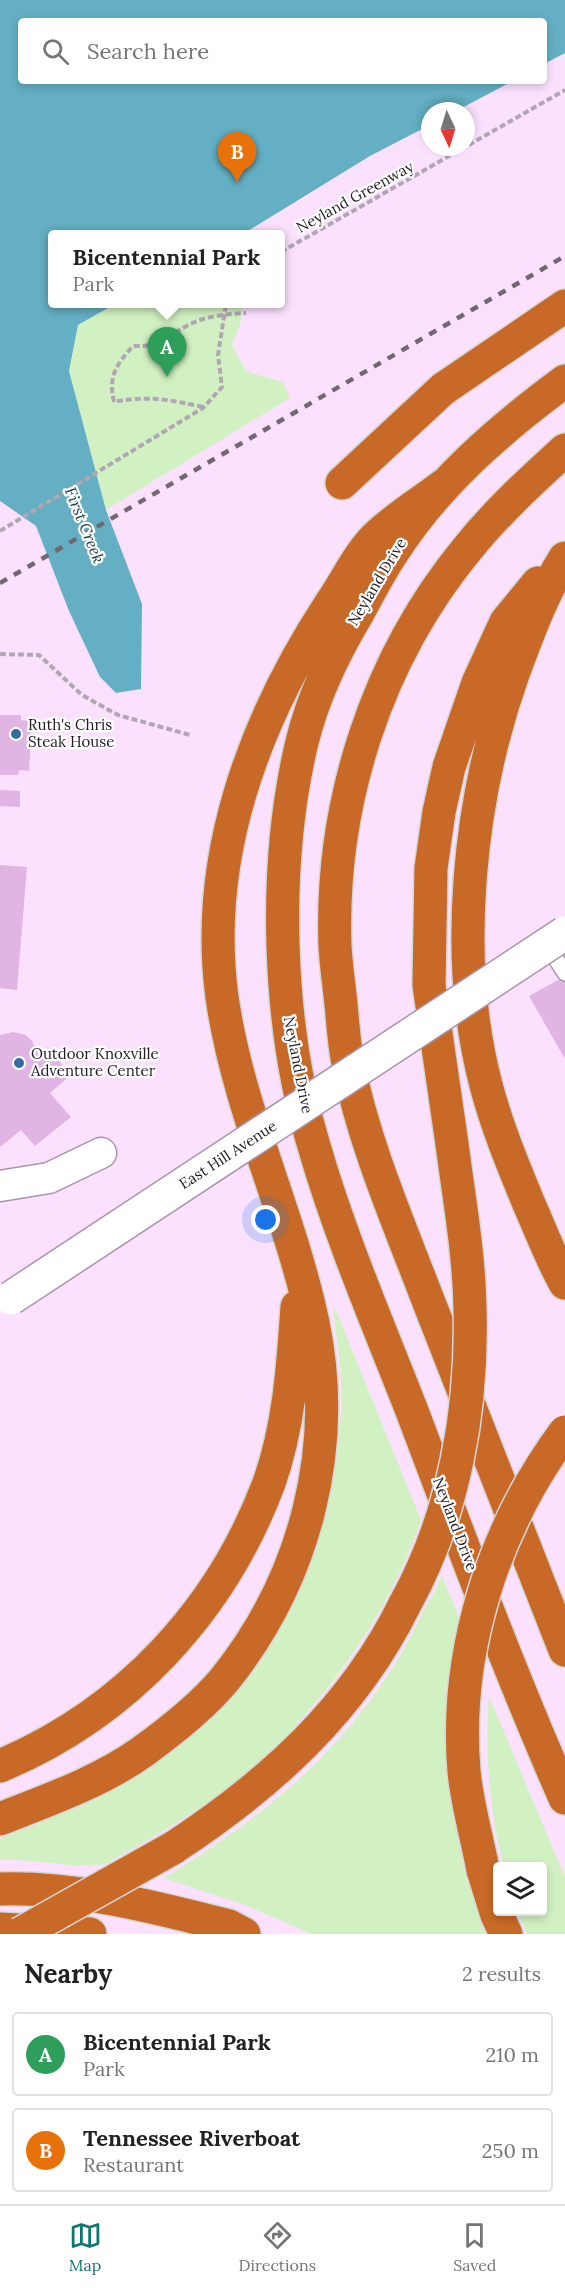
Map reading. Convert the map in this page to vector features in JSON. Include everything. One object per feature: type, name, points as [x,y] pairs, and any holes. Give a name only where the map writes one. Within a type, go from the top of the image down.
[{"type":"highway","points":[[342,483],[443,389],[565,306]]},
{"type":"highway","name":"Neyland Drive","points":[[565,381],[526,410],[444,485],[394,549],[339,646],[316,698],[303,740],[284,853],[285,990],[292,1050],[313,1143],[326,1184],[524,1704],[565,1798]]},
{"type":"highway","points":[[565,450],[523,488],[467,549],[433,597],[400,651],[373,710],[352,776],[339,863],[335,945],[348,1063],[361,1112],[440,1330],[565,1650]]},
{"type":"highway","points":[[0,1819],[93,1780],[139,1755],[183,1720],[224,1680],[261,1626],[284,1582],[306,1525],[318,1471],[323,1423],[320,1371],[313,1323],[231,1048],[222,993],[218,935],[224,862],[245,773],[273,703],[311,634],[374,538],[444,485]]},
{"type":"highway","points":[[20,1934],[173,1848],[221,1816],[274,1774],[349,1695],[421,1575],[454,1475],[468,1388],[471,1306],[452,1144],[429,985],[430,868],[439,812],[460,730],[478,682],[506,622],[565,549]]},
{"type":"highway","points":[[565,558],[552,579],[532,623],[502,706],[487,761],[472,860],[468,958],[485,1083],[501,1138],[565,1283]]},
{"type":"highway","points":[[0,1766],[26,1755],[69,1731],[112,1701],[146,1672],[184,1630],[222,1581],[249,1529],[269,1481],[284,1426],[294,1361],[299,1273]]},
{"type":"highway","points":[[506,1934],[483,1869],[464,1772],[464,1714],[470,1660],[493,1564],[507,1527],[531,1484],[565,1432]]},
{"type":"highway","points":[[0,1889],[40,1888],[120,1899],[229,1926],[244,1934]]},
{"type":"highway","points":[[0,1929],[90,1934]]},
{"type":"main road","name":"East Hill Avenue","points":[[11,1298],[556,939]]},
{"type":"street","points":[[0,1186],[50,1178],[100,1153]]},
{"type":"lane","points":[[556,939],[565,973]]},
{"type":"path","name":"Neyland Greenway","points":[[285,250],[565,90]]},
{"type":"path","points":[[0,531],[204,408],[222,387],[218,355],[225,308]]},
{"type":"path","points":[[204,408],[165,398],[133,398],[114,402],[111,386],[118,361],[133,346],[153,347],[192,323],[224,314],[246,313]]},
{"type":"path","points":[[0,654],[39,655],[82,695],[118,716],[190,735]]},
{"type":"shaded area","points":[[565,53],[565,1934],[0,1934],[0,501],[36,526],[72,617],[116,693],[140,689],[142,604],[106,510],[290,398],[283,382],[246,371],[232,344],[240,325],[242,308],[285,308],[285,230],[250,230],[370,156],[421,130],[421,156],[475,156],[475,102],[473,102],[507,84],[547,84],[547,62]]},
{"type":"green space","points":[[108,308],[242,308],[240,325],[232,345],[246,371],[283,382],[290,398],[106,510],[69,371],[78,325]]},
{"type":"green space","points":[[333,1307],[421,1520],[399,1574],[371,1625],[339,1673],[276,1748],[240,1779],[184,1818],[106,1864],[82,1866],[0,1860],[0,1839],[107,1792],[166,1755],[205,1722],[240,1685],[269,1646],[293,1604],[312,1559],[326,1512],[336,1462],[341,1385]]},
{"type":"green space","points":[[442,1575],[461,1623],[448,1743],[453,1808],[464,1869],[485,1934],[312,1934],[245,1905],[164,1878],[205,1852],[279,1797],[344,1733],[372,1698],[398,1659]]},
{"type":"green space","points":[[489,1696],[565,1877],[565,1934],[527,1934],[520,1916],[547,1916],[547,1862],[503,1862],[489,1782]]},
{"type":"water","name":"First Creek","points":[[0,0],[565,0],[565,53],[547,62],[547,18],[18,18],[18,84],[507,84],[473,102],[421,102],[421,130],[370,156],[250,230],[48,230],[48,308],[108,308],[78,325],[69,371],[106,510],[142,604],[141,689],[116,693],[100,677],[69,611],[36,526],[0,501]]},
{"type":"building","name":"Ruth's Chris Steak House","points":[[0,715],[21,715],[21,720],[32,721],[29,771],[19,770],[18,775],[0,775]]},
{"type":"building","name":"Ruth's Chris Steak House","points":[[0,790],[20,791],[20,807],[0,806]]},
{"type":"building","points":[[0,865],[27,867],[17,990],[0,988]]},
{"type":"building","points":[[565,976],[565,1059],[529,996]]},
{"type":"building","points":[[13,1032],[26,1035],[32,1041],[38,1054],[38,1062],[50,1051],[71,1075],[50,1093],[71,1117],[35,1146],[21,1130],[0,1147],[0,1035]]},
{"type":"railway","points":[[0,583],[565,256]]},
{"type":"place","name":"Tennessee Riverboat","points":[[237,182]]},
{"type":"place","name":"Bicentennial Park","points":[[167,377]]},
{"type":"place","name":"Ruth's Chris Steak House","points":[[16,734]]},
{"type":"place","name":"Outdoor Knoxville Adventure Center","points":[[19,1063]]}]
